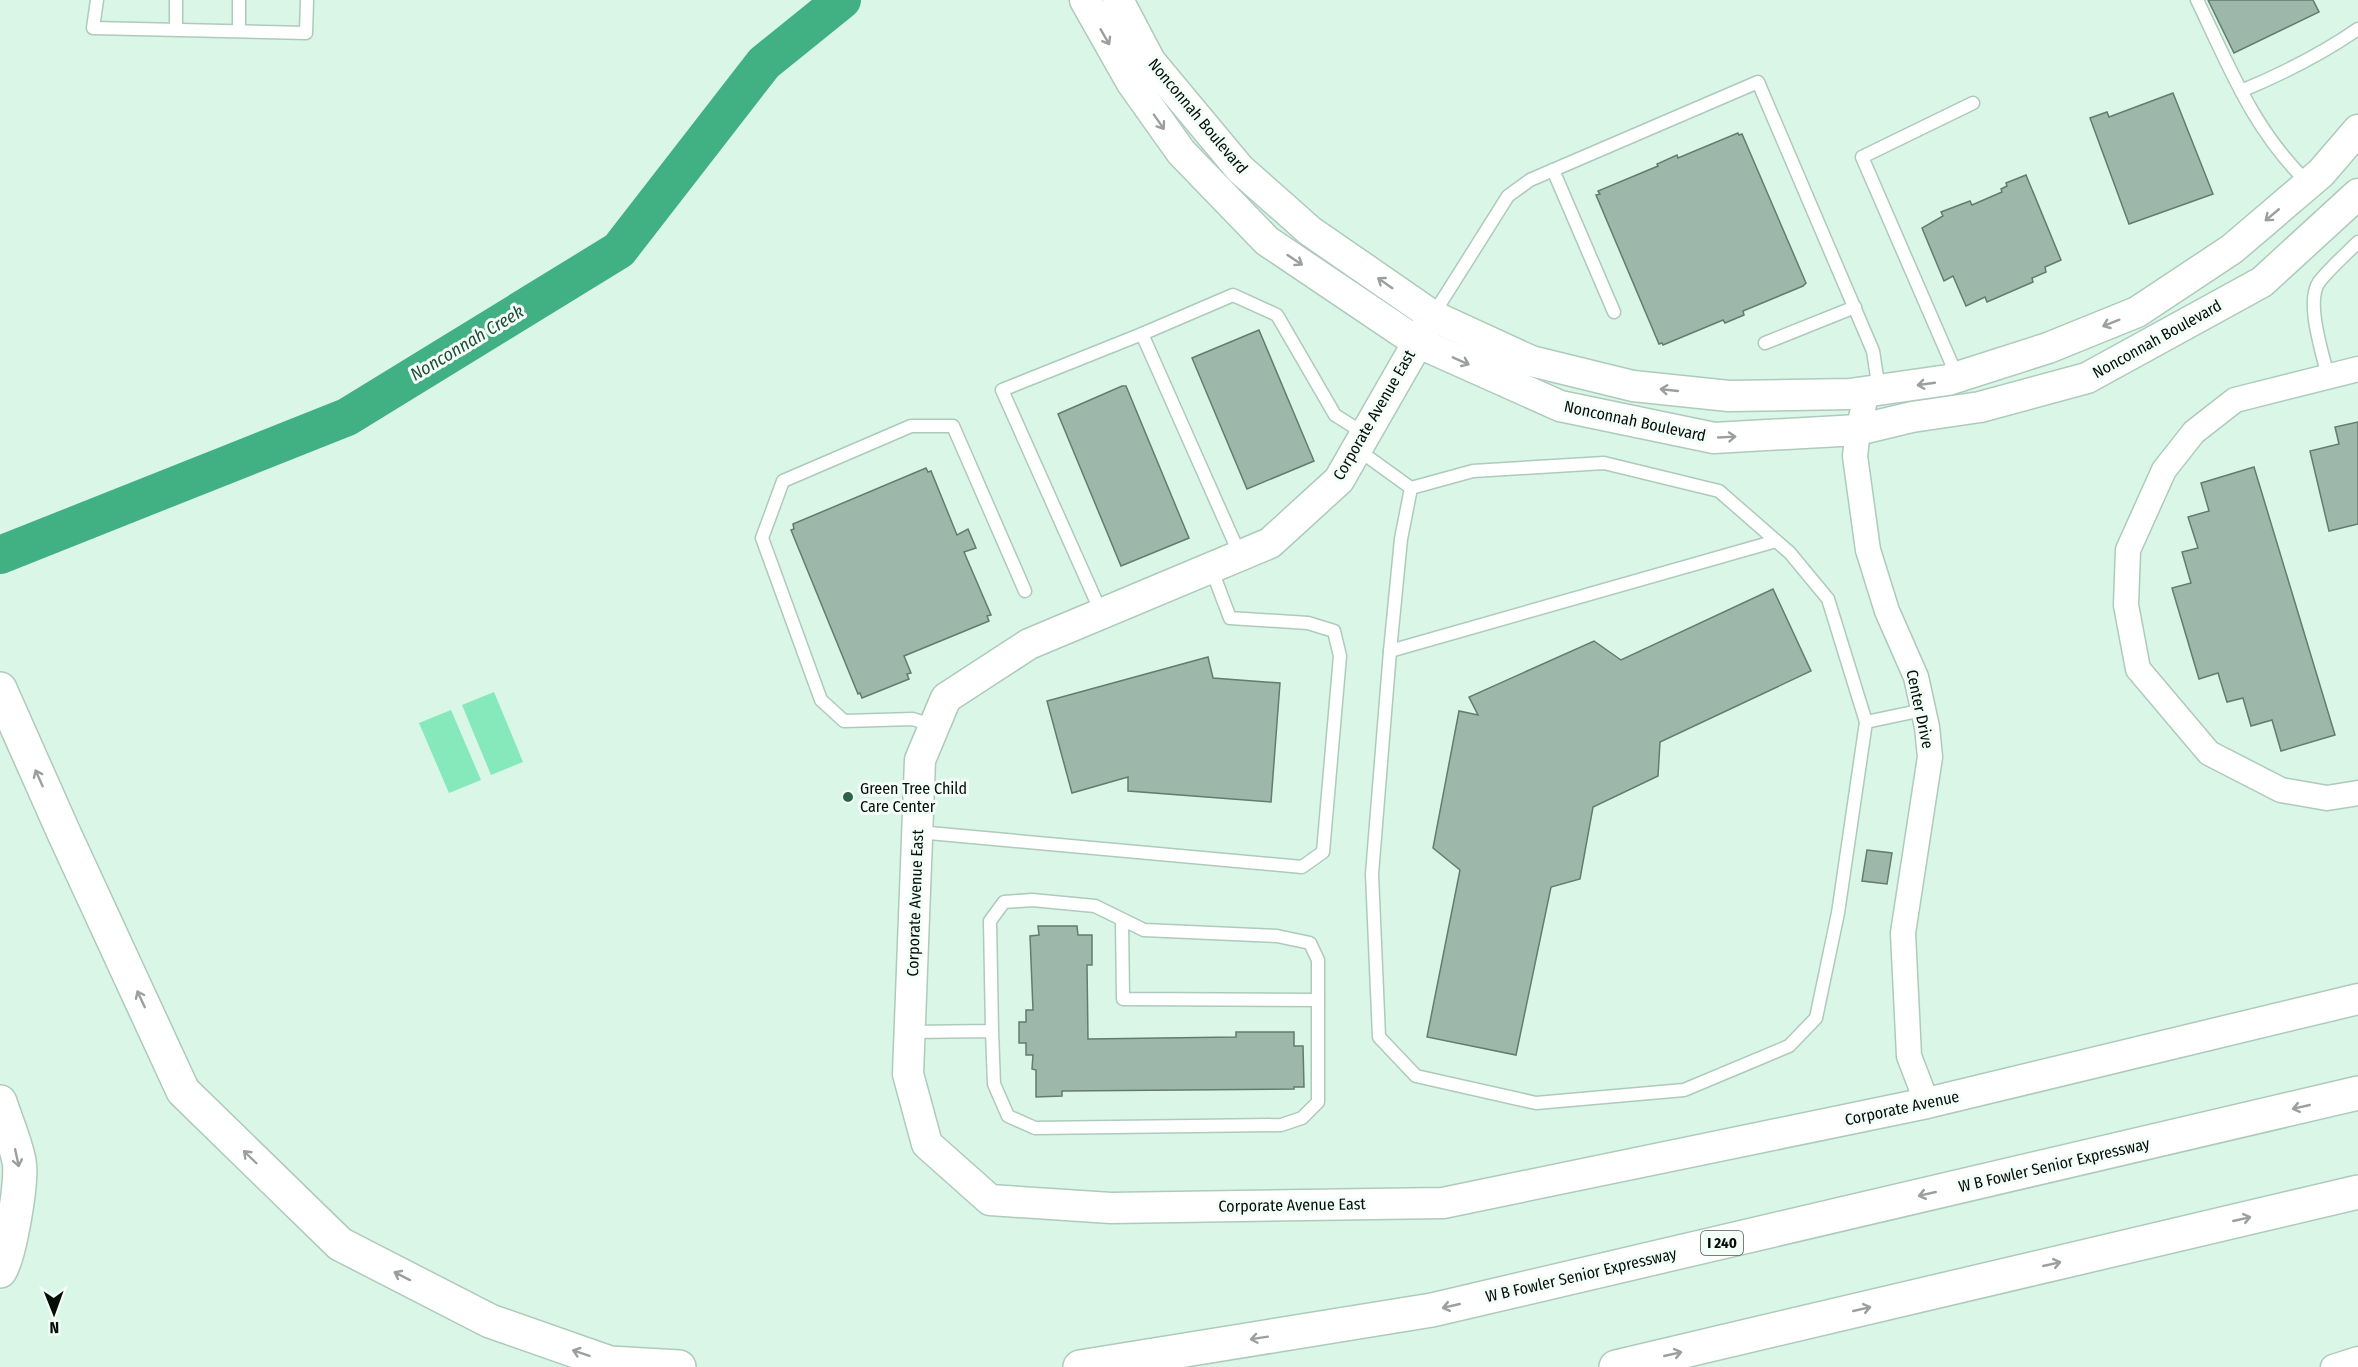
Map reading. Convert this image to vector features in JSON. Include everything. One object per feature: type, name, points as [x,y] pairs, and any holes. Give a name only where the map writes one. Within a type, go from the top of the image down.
[{"type":"highway","points":[[0,689],[183,1091],[340,1244],[501,1325],[610,1363],[679,1367]]},
{"type":"highway","name":"W B Fowler Senior Expressway","points":[[1080,1367],[1432,1311],[2358,1094]]},
{"type":"highway","points":[[0,1102],[20,1163],[15,1217],[6,1262],[0,1271]]},
{"type":"highway","points":[[1616,1367],[2358,1192]]},
{"type":"street","name":"Nonconnah Boulevard","points":[[1084,0],[1138,67],[1240,169],[1310,231],[1433,316],[1531,361],[1633,386],[1729,396],[1850,394],[1957,377],[2048,348],[2137,312],[2232,249],[2321,173],[2358,130]]},
{"type":"street","name":"Nonconnah Boulevard","points":[[1118,0],[1138,67],[1180,152],[1268,241],[1417,342],[1560,406],[1714,438],[1858,430],[1912,417],[1980,407],[2087,378],[2262,282],[2358,194]]},
{"type":"street","name":"Corporate Avenue East","points":[[1433,316],[1339,480],[1270,543],[1029,644],[946,698],[920,760],[908,1074],[927,1144],[990,1200],[1111,1208],[1443,1203]]},
{"type":"street","points":[[2358,369],[2235,400],[2194,432],[2164,470],[2128,550],[2126,605],[2138,669],[2209,753],[2281,789],[2327,798],[2358,793]]},
{"type":"street","name":"Center Drive","points":[[1873,391],[1858,430],[1855,456],[1868,550],[1887,611],[1916,676],[1930,757],[1903,933],[1909,1056],[1927,1103]]},
{"type":"street","name":"Corporate Avenue","points":[[1443,1203],[1927,1103],[2358,999]]},
{"type":"street","points":[[2333,1367],[2358,1359]]},
{"type":"lane","points":[[97,0],[93,28],[306,33],[307,0]]},
{"type":"lane","points":[[176,0],[176,29]]},
{"type":"lane","points":[[239,31],[240,0]]},
{"type":"lane","points":[[2197,0],[2241,91],[2267,138],[2309,184]]},
{"type":"lane","points":[[2241,91],[2301,63],[2358,29]]},
{"type":"lane","points":[[1433,316],[1508,196],[1530,180],[1758,82],[1873,351],[1873,391]]},
{"type":"lane","points":[[1957,377],[1862,157],[1973,103]]},
{"type":"lane","points":[[1553,170],[1614,312]]},
{"type":"lane","points":[[2328,377],[2314,313],[2313,296],[2319,283],[2358,242]]},
{"type":"lane","points":[[1102,613],[1002,390],[1233,295],[1277,315],[1335,415],[1411,488]]},
{"type":"lane","points":[[1765,343],[1855,307]]},
{"type":"lane","points":[[1142,333],[1240,555]]},
{"type":"lane","points":[[934,726],[913,719],[844,721],[821,700],[762,538],[783,481],[911,426],[953,426],[1025,591]]},
{"type":"lane","points":[[1604,463],[1719,491],[1790,553],[1828,599],[1866,722],[1838,913],[1816,1018],[1789,1046],[1684,1090],[1536,1103],[1416,1076],[1379,1037],[1372,874],[1401,539],[1411,488],[1473,471],[1604,463]]},
{"type":"lane","points":[[1390,651],[1776,541]]},
{"type":"lane","points":[[918,832],[1302,867],[1323,852],[1340,656],[1334,632],[1308,623],[1230,618],[1211,567]]},
{"type":"lane","points":[[1866,722],[1923,710]]},
{"type":"lane","points":[[1032,900],[1095,906],[1144,930],[1277,936],[1310,943],[1318,960],[1318,1000],[1317,1102],[1302,1118],[1281,1125],[1035,1128],[1008,1116],[994,1084],[990,921],[1004,902],[1032,900]]},
{"type":"lane","points":[[1122,920],[1123,999],[1318,1000]]},
{"type":"lane","points":[[910,1032],[992,1031]]},
{"type":"green space","points":[[494,692],[523,762],[491,775],[462,705]]},
{"type":"green space","points":[[451,710],[481,780],[449,793],[419,723]]},
{"type":"building","points":[[2208,0],[2313,0],[2319,12],[2234,53]]},
{"type":"building","points":[[2173,93],[2213,194],[2129,224],[2090,118],[2107,112],[2109,117]]},
{"type":"building","points":[[1738,133],[1742,134],[1806,283],[1743,311],[1744,315],[1725,323],[1723,320],[1663,345],[1659,344],[1596,195],[1600,194],[1598,191],[1658,166],[1657,164],[1677,155],[1678,158]]},
{"type":"building","points":[[2026,175],[2061,260],[2045,267],[2046,272],[2032,278],[2033,282],[1987,302],[1985,297],[1966,306],[1953,276],[1944,281],[1922,228],[1943,216],[1941,212],[1970,201],[1972,205],[2002,192],[2001,189],[2007,186],[2006,183]]},
{"type":"building","points":[[1259,330],[1314,461],[1247,489],[1192,358]]},
{"type":"building","points":[[1126,386],[1189,538],[1121,566],[1058,414]]},
{"type":"building","points":[[2358,422],[2358,524],[2329,531],[2310,451],[2339,444],[2335,427]]},
{"type":"building","points":[[2254,467],[2335,735],[2281,751],[2272,720],[2251,726],[2243,698],[2227,702],[2218,673],[2199,679],[2172,588],[2191,583],[2182,552],[2198,548],[2188,517],[2209,511],[2201,483]]},
{"type":"building","points":[[926,468],[928,472],[931,471],[957,535],[968,529],[976,548],[964,552],[991,615],[987,616],[989,621],[904,656],[911,673],[907,674],[909,679],[862,698],[860,693],[858,694],[791,530],[794,529],[793,524]]},
{"type":"building","points":[[1773,589],[1811,671],[1660,742],[1658,776],[1593,807],[1580,879],[1551,887],[1516,1055],[1427,1037],[1460,870],[1433,848],[1459,711],[1478,715],[1469,697],[1594,641],[1621,660]]},
{"type":"building","points":[[1208,657],[1213,678],[1280,683],[1271,802],[1128,791],[1128,777],[1072,793],[1047,701]]},
{"type":"building","points":[[1867,850],[1892,853],[1887,884],[1862,881]]},
{"type":"building","points":[[1038,926],[1077,926],[1078,935],[1092,935],[1092,965],[1087,965],[1088,1039],[1236,1037],[1236,1032],[1294,1032],[1294,1046],[1303,1046],[1304,1087],[1294,1087],[1294,1089],[1062,1091],[1062,1096],[1036,1097],[1036,1070],[1032,1069],[1033,1055],[1026,1055],[1026,1043],[1019,1043],[1019,1022],[1026,1022],[1026,1010],[1033,1010],[1030,936],[1039,935]]},
{"type":"waterway","name":"Nonconnah Creek","points":[[0,555],[347,417],[619,250],[764,63],[842,0]]},
{"type":"place","name":"Green Tree Child Care Center","points":[[848,797]]}]
